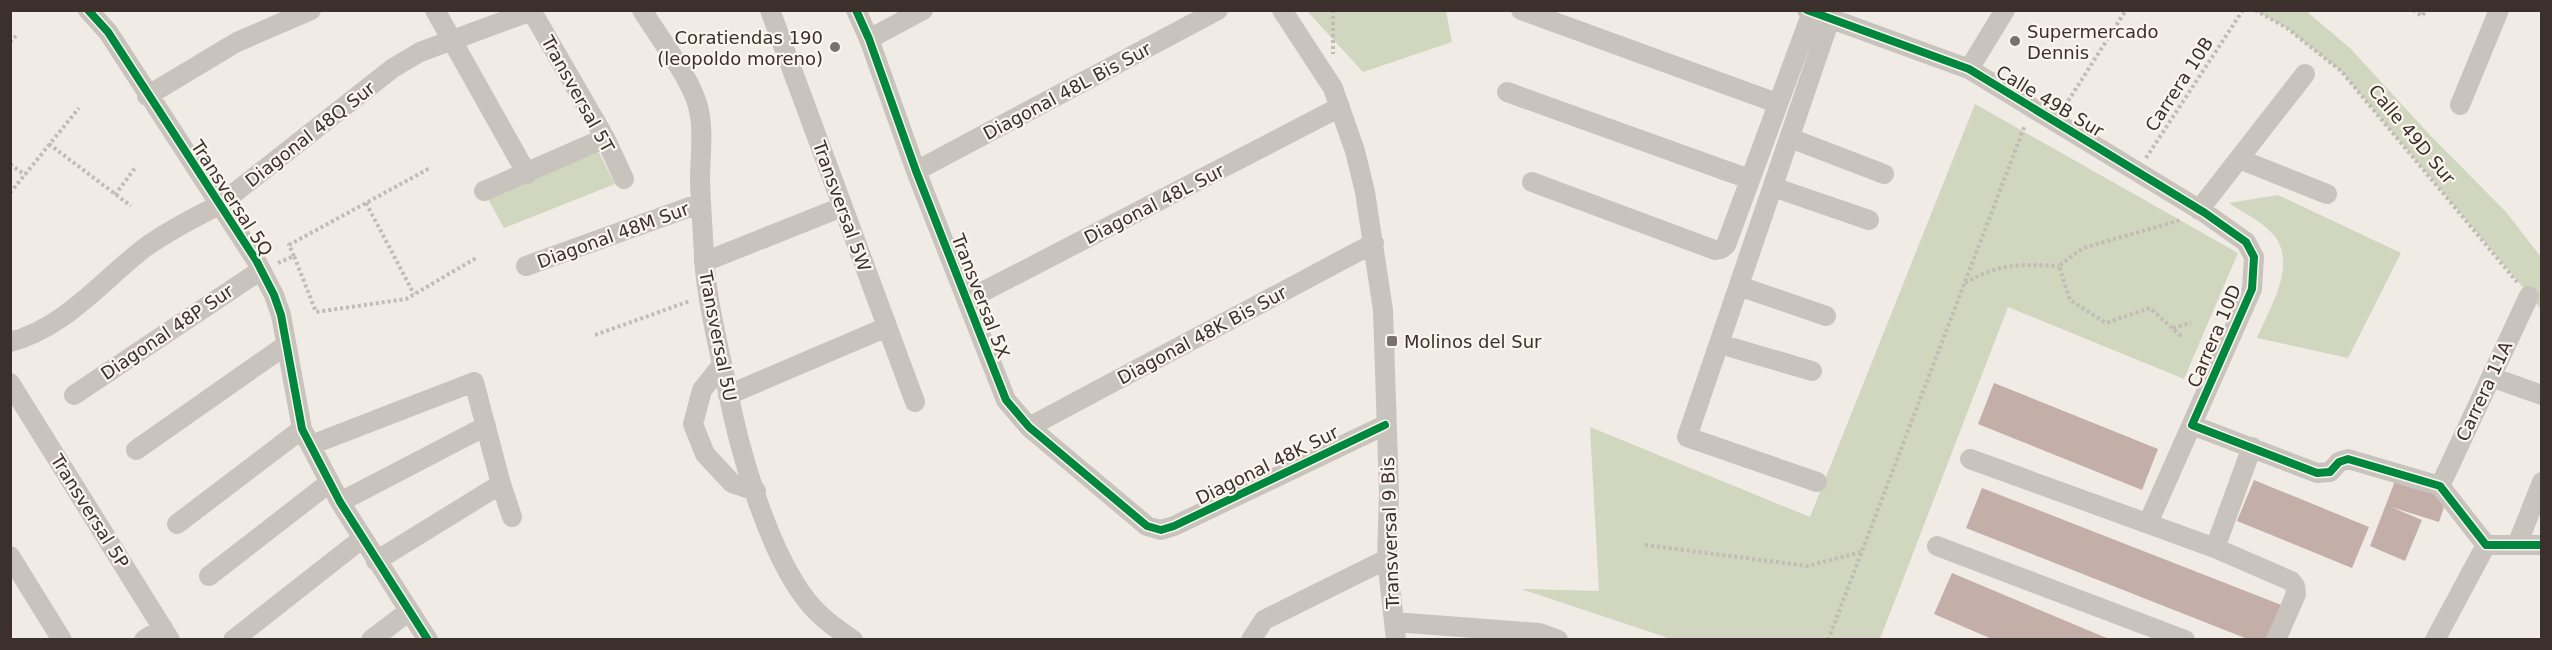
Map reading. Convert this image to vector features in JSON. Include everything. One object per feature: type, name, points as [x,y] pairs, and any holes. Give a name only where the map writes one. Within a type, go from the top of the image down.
[{"type":"street","name":"Transversal 5Q","points":[[88,10],[108,32],[147,96],[261,270],[281,315],[306,437],[340,502],[428,639]]},
{"type":"street","points":[[147,96],[237,42],[311,10]]},
{"type":"street","points":[[435,10],[527,174]]},
{"type":"street","name":"Transversal 5U","points":[[642,10],[696,99],[700,117],[701,203],[708,295],[728,395],[756,491],[778,553],[807,600],[822,619],[853,639]]},
{"type":"street","name":"Transversal 5W","points":[[770,10],[915,402]]},
{"type":"street","name":"Transversal 5X","points":[[856,10],[1006,400],[1029,427],[1148,526],[1161,530]]},
{"type":"street","points":[[869,39],[923,10]]},
{"type":"street","name":"Diagonal 48L Bis Sur","points":[[916,171],[1218,10]]},
{"type":"street","name":"Transversal 9 Bis","points":[[1282,10],[1333,88],[1355,151],[1374,243],[1383,310],[1389,492],[1387,559],[1395,631]]},
{"type":"street","points":[[1521,10],[1777,103]]},
{"type":"street","points":[[1969,69],[2005,10]]},
{"type":"street","points":[[2460,105],[2499,10]]},
{"type":"street","name":"Diagonal 48Q Sur","points":[[10,342],[45,328],[101,287],[143,249],[219,205],[393,68],[420,52],[532,11]]},
{"type":"street","name":"Transversal 5T","points":[[532,11],[605,138],[624,178]]},
{"type":"street","points":[[1532,182],[1715,250],[1721,249],[1726,245],[1777,103],[1816,14]]},
{"type":"street","points":[[1816,14],[1790,138],[1687,437],[1817,482]]},
{"type":"street","name":"Calle 49B Sur","points":[[1816,14],[1969,69],[2241,237],[2254,257]]},
{"type":"street","points":[[2202,212],[2239,159],[2305,74]]},
{"type":"street","points":[[1507,92],[1749,179]]},
{"type":"street","name":"Diagonal 48L Sur","points":[[967,300],[1340,107]]},
{"type":"street","points":[[483,191],[527,174],[605,138]]},
{"type":"street","points":[[1790,138],[1884,174]]},
{"type":"street","points":[[2239,159],[2327,194]]},
{"type":"street","points":[[1773,187],[1869,220]]},
{"type":"street","name":"Diagonal 48M Sur","points":[[526,266],[701,203]]},
{"type":"street","points":[[704,262],[842,207]]},
{"type":"street","name":"Diagonal 48K Bis Sur","points":[[1029,427],[1374,243]]},
{"type":"street","name":"Carrera 10D","points":[[2148,523],[2252,289],[2254,257]]},
{"type":"street","name":"Diagonal 48P Sur","points":[[74,395],[261,270]]},
{"type":"street","points":[[1739,286],[1826,316]]},
{"type":"street","name":"Carrera 11A","points":[[2440,486],[2529,296]]},
{"type":"street","points":[[728,395],[887,327]]},
{"type":"street","points":[[1720,344],[1812,371]]},
{"type":"street","points":[[136,450],[286,345]]},
{"type":"street","points":[[721,366],[702,390],[693,424],[705,454],[732,483],[756,491]]},
{"type":"street","points":[[2491,377],[2541,395]]},
{"type":"street","points":[[177,524],[306,437],[474,382],[512,517]]},
{"type":"street","name":"Transversal 5P","points":[[10,383],[167,634]]},
{"type":"street","name":"Diagonal 48K Sur","points":[[1161,530],[1174,526],[1385,425]]},
{"type":"street","points":[[2192,425],[2318,473],[2330,472],[2339,462],[2348,459],[2440,486],[2486,545]]},
{"type":"street","points":[[340,502],[486,426]]},
{"type":"street","points":[[2215,548],[2252,447]]},
{"type":"street","points":[[1970,459],[2215,548],[2291,581],[2295,586],[2296,594],[2276,639]]},
{"type":"street","points":[[2517,545],[2541,482]]},
{"type":"street","points":[[208,576],[329,483]]},
{"type":"street","points":[[376,561],[501,484]]},
{"type":"street","points":[[233,639],[363,538]]},
{"type":"street","points":[[2486,545],[2541,545]]},
{"type":"street","points":[[2435,639],[2486,545]]},
{"type":"street","points":[[1937,546],[2186,639]]},
{"type":"street","points":[[10,556],[62,639]]},
{"type":"street","points":[[1251,639],[1264,620],[1387,559]]},
{"type":"street","points":[[371,639],[409,611]]},
{"type":"street","points":[[1395,631],[1539,633],[1558,639]]},
{"type":"street","points":[[144,639],[167,634]]},
{"type":"path","points":[[1333,10],[1333,58]]},
{"type":"path","points":[[2055,122],[2126,10]]},
{"type":"path","points":[[2413,10],[2422,16],[2426,10]]},
{"type":"path","points":[[10,42],[16,36]]},
{"type":"path","points":[[1828,639],[2031,107]]},
{"type":"path","points":[[10,193],[79,108]]},
{"type":"path","points":[[49,144],[131,206]]},
{"type":"path","points":[[10,164],[25,175]]},
{"type":"path","points":[[115,195],[135,168]]},
{"type":"path","points":[[430,168],[289,246],[316,312],[406,298],[478,257]]},
{"type":"path","points":[[366,203],[414,294]]},
{"type":"path","points":[[1965,283],[1989,269],[2026,264],[2059,266],[2083,248],[2202,212]]},
{"type":"path","points":[[261,270],[294,256]]},
{"type":"path","points":[[2059,266],[2070,300],[2106,323],[2150,308],[2181,336]]},
{"type":"path","points":[[595,335],[708,295]]},
{"type":"path","points":[[2172,328],[2191,323]]},
{"type":"path","points":[[1645,544],[1807,566],[1863,552]]},
{"type":"green space","points":[[1307,11],[1446,11],[1452,42],[1363,72]]},
{"type":"green space","points":[[2256,11],[2306,11],[2350,48],[2429,134],[2506,212],[2541,257],[2541,309],[2341,71],[2287,28]]},
{"type":"green space","points":[[1975,104],[2238,253],[2184,379],[2008,307],[1880,639],[1671,639],[1521,589],[1599,591],[1590,427],[1810,517]]},
{"type":"green space","points":[[597,149],[615,184],[504,228],[487,197]]},
{"type":"green space","points":[[2278,195],[2401,253],[2348,358],[2257,338],[2280,285],[2283,257],[2280,245],[2268,229],[2229,203]]},
{"type":"building","points":[[1994,383],[2158,449],[2142,490],[1978,424]]},
{"type":"building","points":[[2254,480],[2369,527],[2352,568],[2237,521]]},
{"type":"building","points":[[2395,481],[2447,498],[2439,522],[2391,507],[2422,520],[2405,561],[2370,546]]},
{"type":"building","points":[[1982,488],[2284,606],[2270,640],[2250,640],[1966,528]]},
{"type":"building","points":[[1952,573],[2109,640],[1994,640],[1934,614]]},
{"type":"cycle path","points":[[88,10],[108,32],[256,260],[274,295],[281,315],[302,429],[340,502],[428,640]]},
{"type":"cycle path","points":[[856,10],[1006,400],[1029,427],[1147,526],[1161,530],[1174,526],[1385,425]]},
{"type":"cycle path","points":[[1807,10],[1969,69],[2205,213],[2246,242],[2254,257],[2252,289],[2192,425],[2317,473],[2330,472],[2339,462],[2348,459],[2440,486],[2486,545],[2542,545]]},
{"type":"place","name":"Supermercado Dennis","points":[[2015,41]]},
{"type":"place","name":"Coratiendas 190 (leopoldo moreno)","points":[[835,47]]},
{"type":"place","name":"Molinos del Sur","points":[[1392,341]]}]
